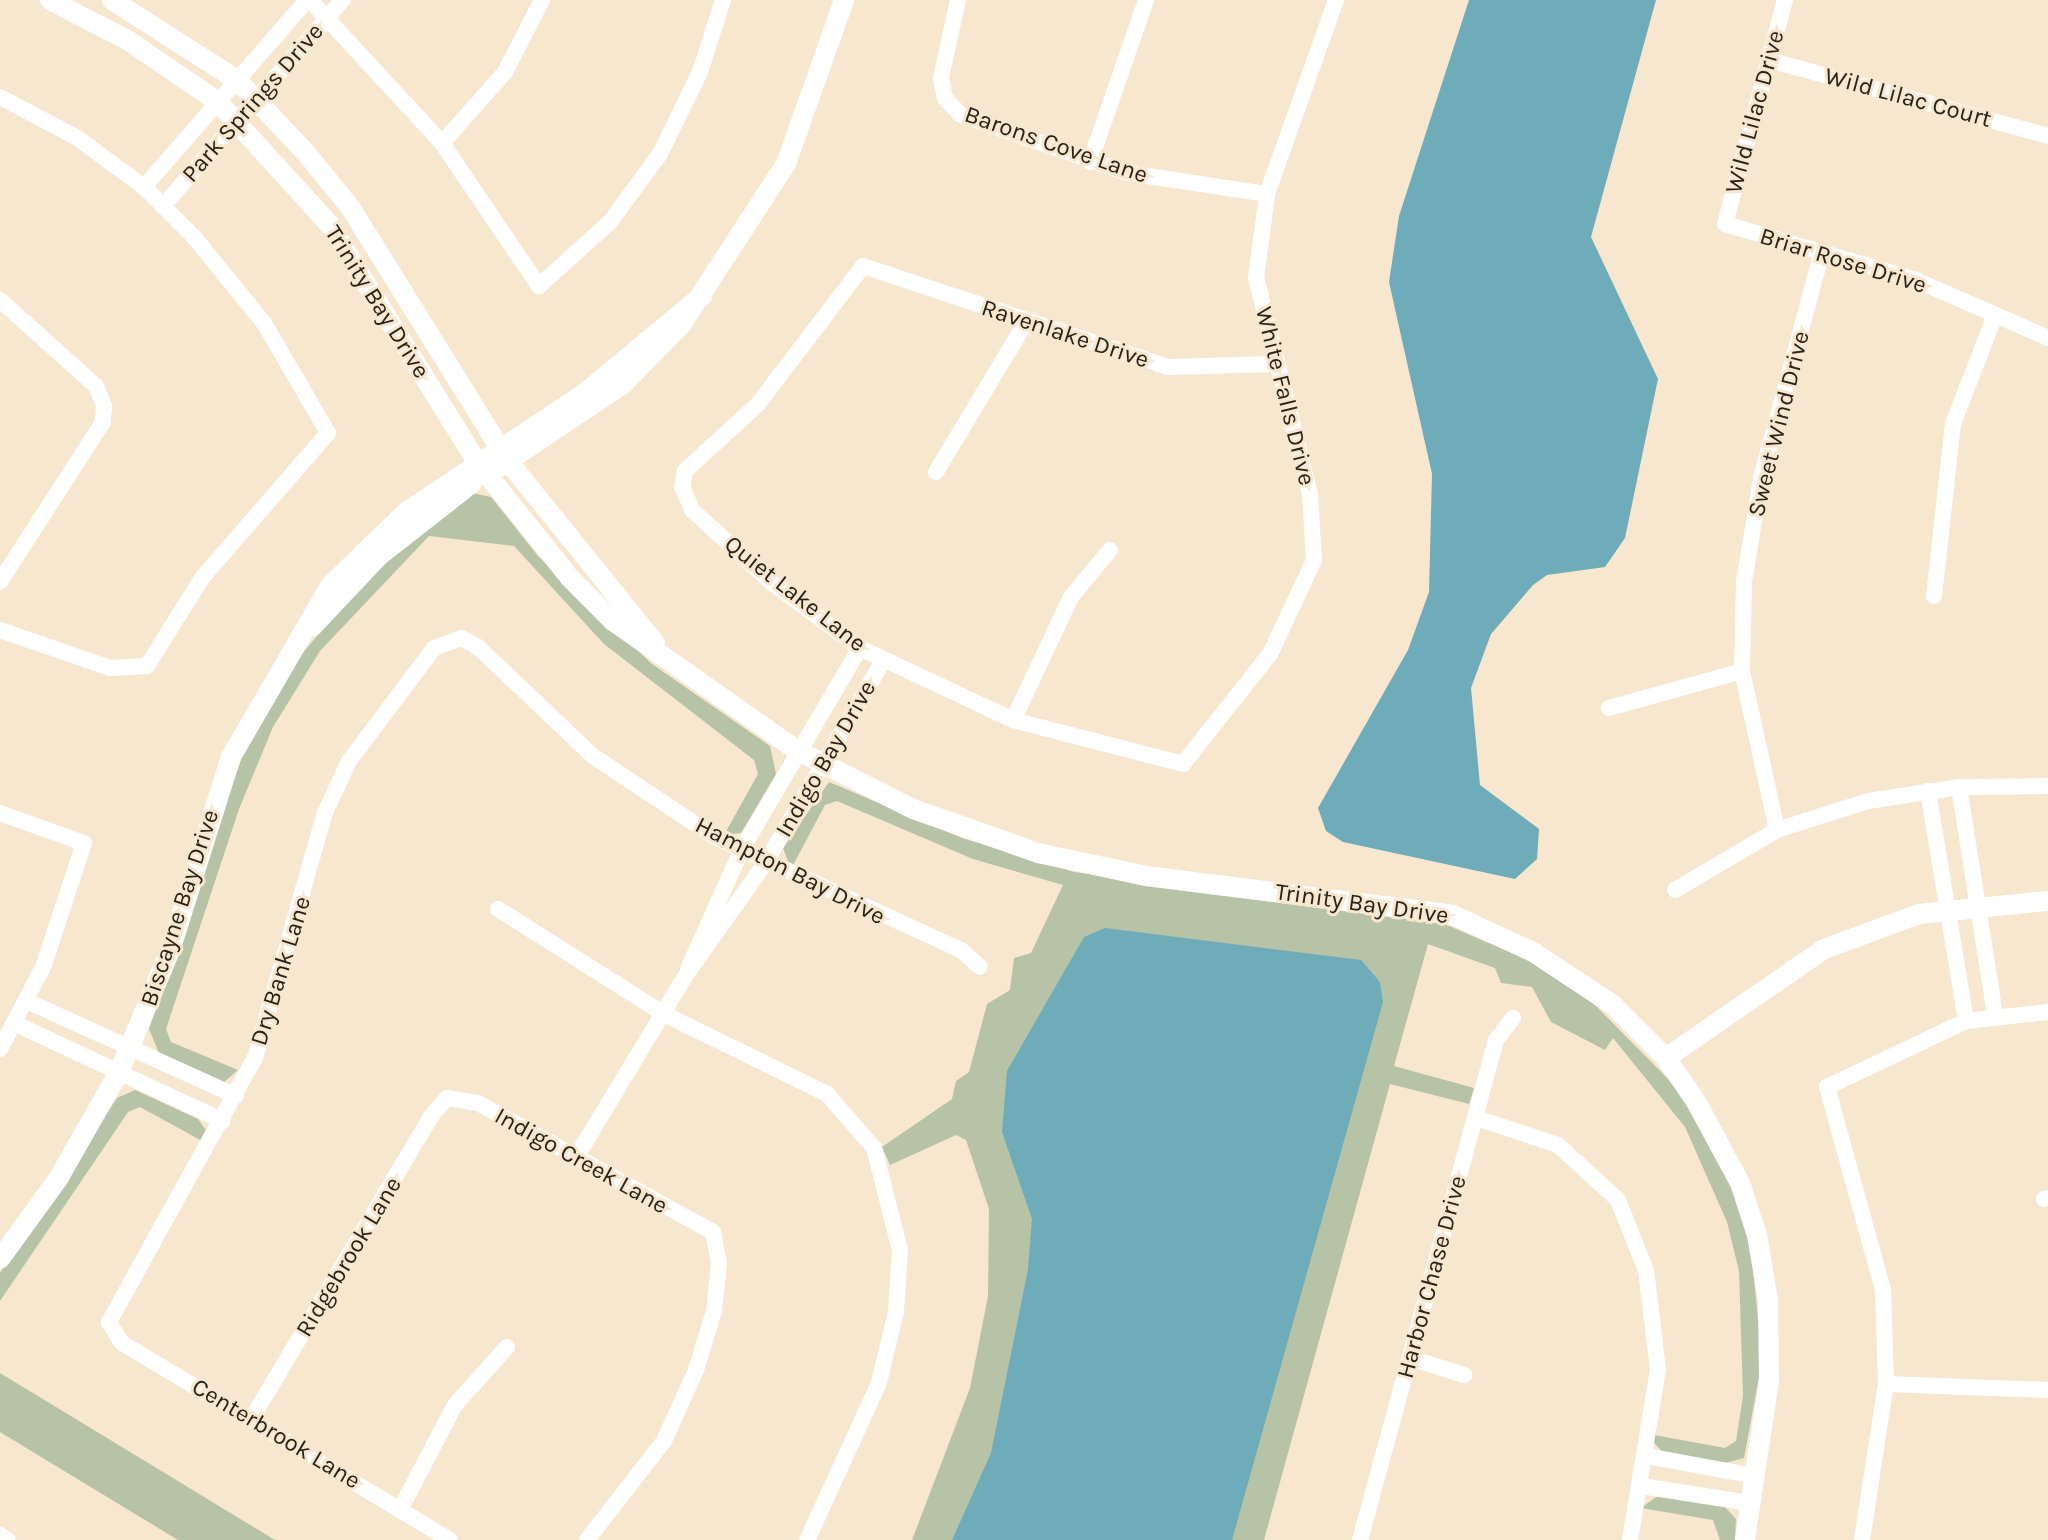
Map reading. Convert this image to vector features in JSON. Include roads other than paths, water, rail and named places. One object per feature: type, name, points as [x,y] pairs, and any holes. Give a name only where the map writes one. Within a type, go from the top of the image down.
[{"type":"street","name":"Trinity Bay Drive","points":[[50,0],[129,41],[218,102],[329,224],[482,469],[570,578],[613,621],[659,650],[798,751],[980,835],[1067,860],[1453,915],[1568,972],[1666,1058],[1717,1136],[1757,1235],[1770,1339],[1745,1540]]},
{"type":"street","name":"Trinity Bay Drive","points":[[112,0],[237,80],[350,207],[505,454],[659,650]]},
{"type":"street","name":"Park Springs Drive","points":[[144,187],[308,0]]},
{"type":"street","points":[[308,0],[442,143],[539,286],[610,222],[660,154],[700,72],[723,0]]},
{"type":"street","name":"Park Springs Drive","points":[[163,206],[343,0]]},
{"type":"street","points":[[442,143],[497,84],[542,0]]},
{"type":"street","name":"Biscayne Bay Drive","points":[[0,1259],[58,1179],[131,1048],[171,948],[231,757],[302,634],[413,526],[482,469],[623,384],[703,295],[786,164],[844,0]]},
{"type":"street","name":"Barons Cove Lane","points":[[958,0],[941,78],[945,98],[961,115],[1090,162],[1172,183],[1267,194]]},
{"type":"street","points":[[1090,162],[1146,0]]},
{"type":"street","name":"White Falls Drive","points":[[1183,764],[1270,654],[1314,560],[1310,494],[1273,364],[1256,278],[1267,194],[1336,0]]},
{"type":"street","name":"Wild Lilac Drive","points":[[1725,224],[1785,0]]},
{"type":"street","name":"Wild Lilac Court","points":[[1769,60],[2048,136]]},
{"type":"street","points":[[0,97],[76,137],[144,187],[163,206],[264,323],[328,433],[202,578],[147,666],[136,672],[0,630]]},
{"type":"street","name":"Briar Rose Drive","points":[[1725,224],[1821,255],[1916,280],[1994,318],[2048,338]]},
{"type":"street","name":"Sweet Wind Drive","points":[[1777,830],[1742,671],[1744,582],[1761,478],[1821,255]]},
{"type":"street","name":"Ravenlake Drive","points":[[682,487],[694,460],[758,404],[863,266],[1169,367],[1273,364]]},
{"type":"street","points":[[0,300],[96,386],[103,422],[0,582]]},
{"type":"street","points":[[1934,596],[1953,424],[1994,318]]},
{"type":"street","points":[[936,472],[1026,322]]},
{"type":"street","name":"Quiet Lake Lane","points":[[682,487],[717,533],[860,648],[883,661],[1013,720],[1183,764]]},
{"type":"street","points":[[1013,720],[1071,597],[1110,550]]},
{"type":"street","name":"Hampton Bay Drive","points":[[461,638],[593,756],[742,849],[961,950],[980,967]]},
{"type":"street","name":"Dry Bank Lane","points":[[109,1322],[223,1121],[259,1044],[325,813],[349,761],[434,648],[461,638]]},
{"type":"street","name":"Indigo Bay Drive","points":[[575,1159],[686,975],[742,849],[860,648]]},
{"type":"street","name":"Indigo Bay Drive","points":[[686,975],[766,862],[883,661]]},
{"type":"street","points":[[1609,708],[1742,671]]},
{"type":"street","points":[[1675,890],[1777,830],[1868,801],[1959,787],[2048,786]]},
{"type":"street","points":[[1959,787],[1995,1014]]},
{"type":"street","points":[[1928,791],[1966,1021]]},
{"type":"street","points":[[0,813],[84,843],[29,1002],[18,1025],[0,1049]]},
{"type":"street","points":[[1666,1058],[1824,949],[1947,910],[2048,901]]},
{"type":"street","points":[[498,909],[664,1014],[827,1094],[874,1148],[900,1250],[896,1312],[879,1383],[807,1540]]},
{"type":"street","points":[[29,1002],[236,1096]]},
{"type":"street","points":[[1862,1540],[1886,1384],[1883,1290],[1827,1087],[1966,1021],[1995,1014],[2048,1012]]},
{"type":"street","name":"Harbor Chase Drive","points":[[1360,1540],[1496,1040],[1513,1018]]},
{"type":"street","points":[[18,1025],[223,1121]]},
{"type":"street","name":"Indigo Creek Lane","points":[[447,1098],[478,1103],[575,1159],[713,1232],[719,1263],[714,1311],[696,1370],[664,1441],[587,1540]]},
{"type":"street","name":"Ridgebrook Lane","points":[[252,1418],[447,1098]]},
{"type":"street","points":[[1476,1118],[1558,1145],[1618,1200],[1646,1270],[1658,1369],[1647,1456],[1630,1540]]},
{"type":"street","name":"Centerbrook Lane","points":[[109,1322],[122,1343],[252,1418],[450,1540]]},
{"type":"street","points":[[400,1510],[455,1405],[507,1347]]},
{"type":"street","points":[[1410,1358],[1464,1375]]},
{"type":"street","points":[[1886,1384],[2048,1390]]},
{"type":"street","points":[[1647,1456],[1755,1476]]},
{"type":"street","points":[[1641,1486],[1750,1503]]},
{"type":"street","points":[[0,1535],[8,1540]]},
{"type":"water","points":[[1469,0],[1656,0],[1591,237],[1658,379],[1625,538],[1605,567],[1547,575],[1533,585],[1491,634],[1471,688],[1480,785],[1539,829],[1537,859],[1515,879],[1343,842],[1326,831],[1318,808],[1408,650],[1429,592],[1432,474],[1389,282],[1399,216]]},
{"type":"water","points":[[1105,928],[1361,960],[1380,982],[1383,1002],[1232,1540],[952,1540],[991,1453],[1028,1269],[1032,1219],[1002,1132],[1007,1071],[1084,937]]}]
